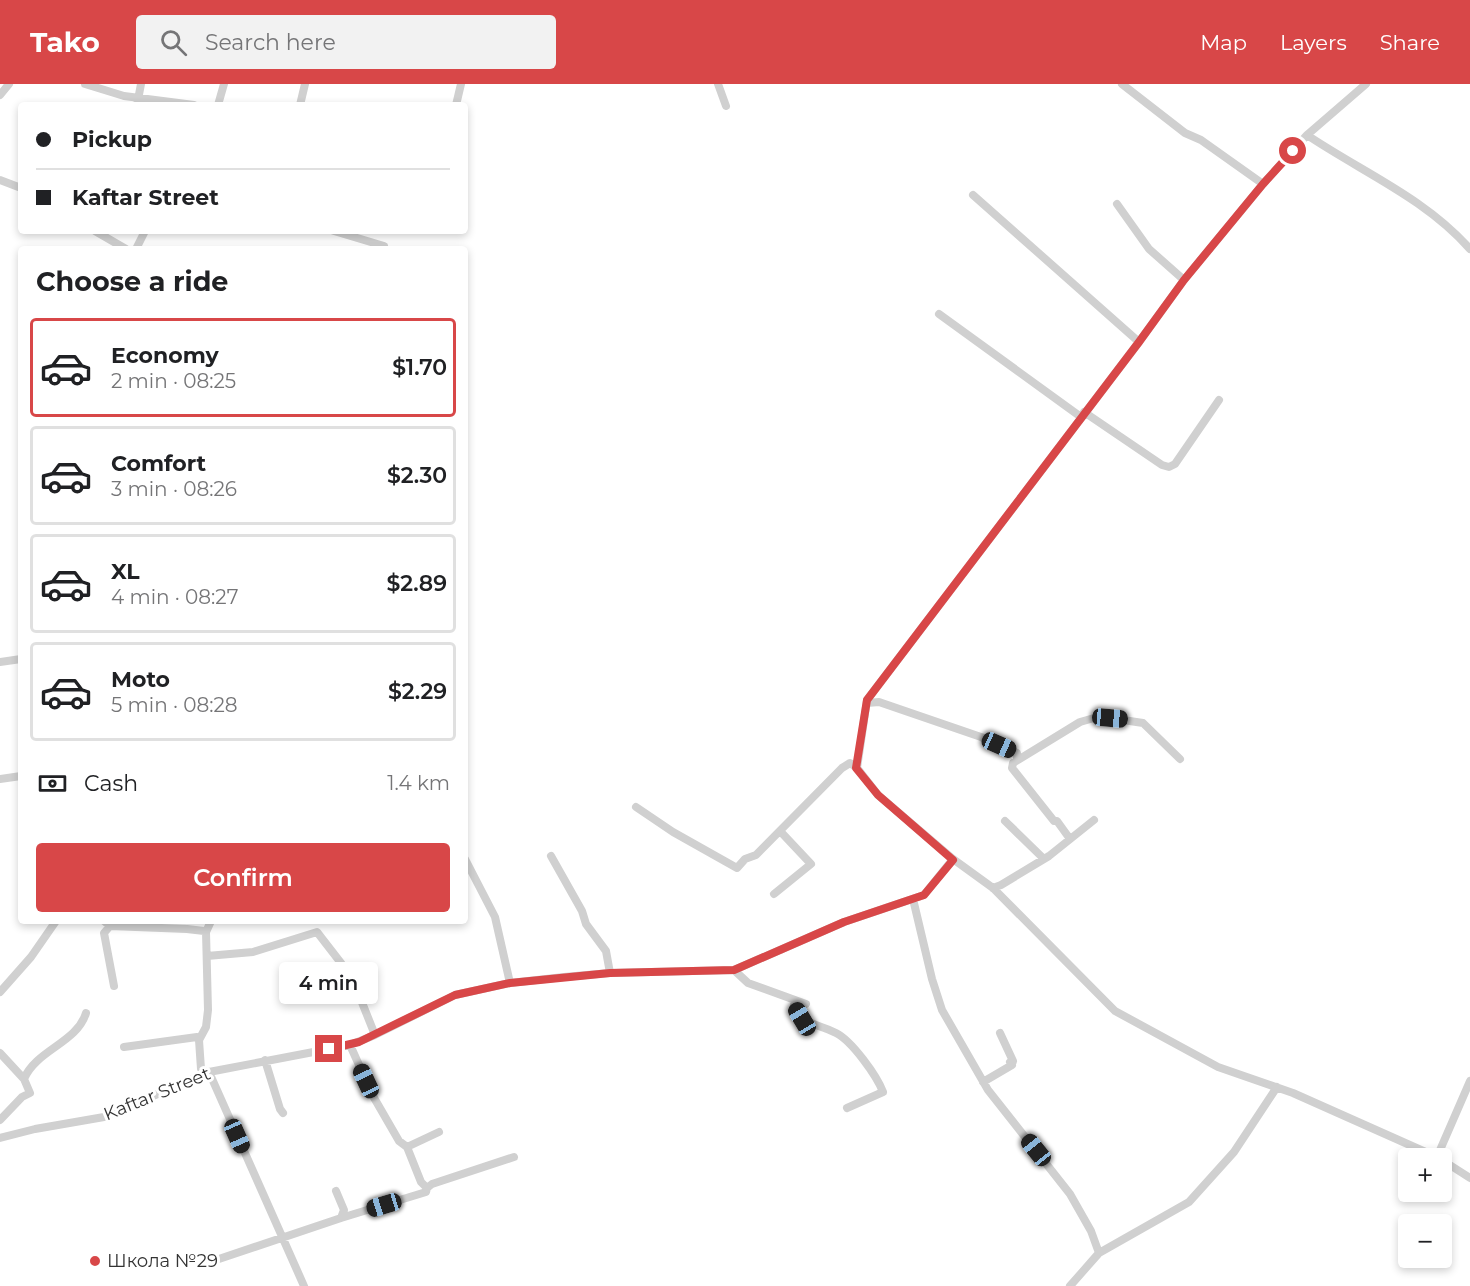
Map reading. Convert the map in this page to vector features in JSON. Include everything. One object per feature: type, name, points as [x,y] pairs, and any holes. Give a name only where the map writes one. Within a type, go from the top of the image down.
[{"type":"street","points":[[0,95],[9,84]]},
{"type":"street","points":[[85,84],[137,101],[141,84]]},
{"type":"street","points":[[219,102],[224,84]]},
{"type":"street","points":[[301,102],[305,84]]},
{"type":"street","points":[[457,102],[461,84]]},
{"type":"street","points":[[718,84],[726,106]]},
{"type":"street","points":[[1122,84],[1185,133],[1201,140],[1263,184]]},
{"type":"street","points":[[856,768],[867,703],[1184,280],[1263,184],[1307,135],[1366,84]]},
{"type":"street","points":[[1307,135],[1405,194],[1456,233],[1470,249]]},
{"type":"street","points":[[0,180],[18,188]]},
{"type":"street","points":[[973,195],[1139,342]]},
{"type":"street","points":[[1117,204],[1149,249],[1184,280]]},
{"type":"street","points":[[100,234],[121,246]]},
{"type":"street","points":[[344,234],[384,246]]},
{"type":"street","points":[[939,314],[1083,414],[1162,465],[1169,467],[1174,464],[1219,400]]},
{"type":"street","points":[[0,662],[18,659]]},
{"type":"street","points":[[867,703],[879,702],[981,737],[1017,753],[1017,760]]},
{"type":"street","points":[[1070,839],[1012,768],[1013,763],[1017,760],[1080,722],[1094,718],[1143,723],[1180,759]]},
{"type":"street","points":[[636,807],[673,832],[737,868],[745,859],[756,855],[842,768],[850,763],[878,795],[953,860],[993,888],[1115,1011],[1218,1067],[1277,1087],[1416,1148]]},
{"type":"street","points":[[0,779],[18,776]]},
{"type":"street","points":[[993,888],[1044,858],[1094,820]]},
{"type":"street","points":[[1005,822],[1044,858]]},
{"type":"street","points":[[774,894],[811,864],[780,831]]},
{"type":"street","points":[[551,855],[582,911],[586,924],[606,951],[610,973]]},
{"type":"street","name":"Kaftar Street","points":[[0,1138],[35,1129],[104,1117],[209,1072],[350,1045],[455,995],[510,983],[610,973],[734,970],[844,922],[924,895],[953,860]]},
{"type":"street","points":[[468,865],[495,916],[510,983]]},
{"type":"street","points":[[913,899],[932,979],[942,1010],[983,1082],[1070,1194],[1091,1231],[1098,1253]]},
{"type":"street","points":[[0,992],[31,957],[54,924]]},
{"type":"street","points":[[114,986],[104,933],[107,924],[204,930],[206,932]]},
{"type":"street","points":[[210,924],[206,932],[206,1027],[199,1040],[201,1069],[209,1072],[304,1286]]},
{"type":"street","points":[[207,956],[252,952],[317,932],[355,985],[375,1035]]},
{"type":"street","points":[[734,970],[748,983],[806,1004]]},
{"type":"street","points":[[795,1000],[794,1005],[802,1019],[838,1033],[854,1048],[884,1092],[847,1108]]},
{"type":"street","points":[[24,1079],[36,1062],[83,1025],[86,1013]]},
{"type":"street","points":[[983,1082],[1012,1065],[1010,1062],[1013,1061],[1000,1033]]},
{"type":"street","points":[[124,1047],[197,1037],[199,1040]]},
{"type":"street","points":[[350,1045],[373,1096],[399,1141],[407,1147],[421,1182],[427,1188]]},
{"type":"street","points":[[0,1053],[24,1079],[30,1093],[22,1097],[0,1120]]},
{"type":"street","points":[[265,1060],[280,1109],[284,1113]]},
{"type":"street","points":[[1443,1148],[1470,1081]]},
{"type":"street","points":[[1070,1286],[1098,1253],[1189,1202],[1234,1152],[1277,1087]]},
{"type":"street","points":[[407,1147],[439,1132]]},
{"type":"street","points":[[207,1263],[281,1236],[426,1192],[432,1184],[514,1157]]},
{"type":"street","points":[[1452,1166],[1470,1178]]},
{"type":"street","points":[[336,1191],[344,1210],[341,1218]]},
{"type":"place","name":"Школа №29","points":[[95,1261]]},
{"type":"route","points":[[329,1049],[359,1042],[455,995],[510,983],[610,973],[734,970],[844,922],[924,895],[953,860],[878,795],[856,768],[867,700],[1184,280],[1293,151]]}]
